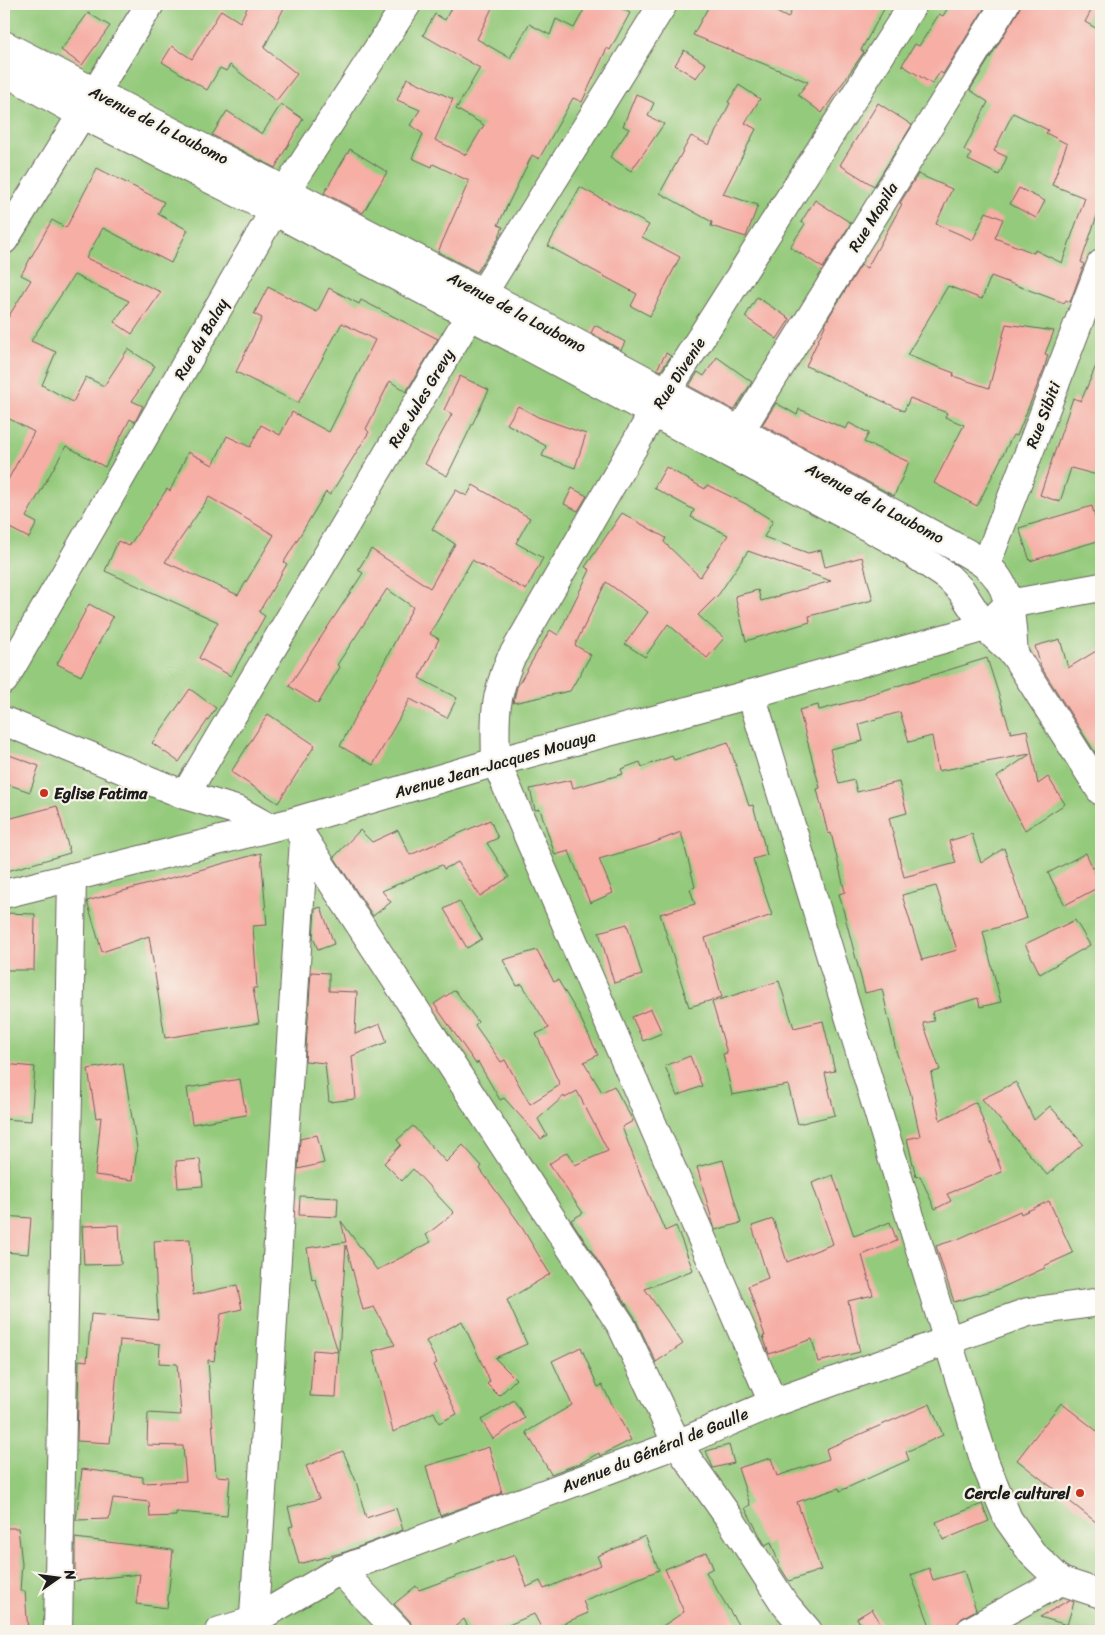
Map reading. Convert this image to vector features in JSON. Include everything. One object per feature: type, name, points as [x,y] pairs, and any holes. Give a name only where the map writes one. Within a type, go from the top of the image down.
[{"type":"street","points":[[4,240],[150,4]]},
{"type":"street","name":"Rue du Balay","points":[[4,680],[280,201],[407,4]]},
{"type":"street","name":"Rue Jules Grevy","points":[[185,795],[477,305],[663,4]]},
{"type":"street","name":"Rue Divenie","points":[[496,762],[494,710],[499,688],[510,660],[661,402],[913,4]]},
{"type":"street","name":"Rue Mapila","points":[[740,431],[1005,4]]},
{"type":"street","name":"Avenue de la Loubomo","points":[[4,45],[88,103]]},
{"type":"street","name":"Avenue de la Loubomo","points":[[4,71],[88,103],[280,201],[661,402],[898,542],[948,577],[961,590],[986,627],[1014,654]]},
{"type":"street","name":"Rue Sibiti","points":[[986,565],[1101,264]]},
{"type":"street","name":"Avenue de la Loubomo","points":[[661,402],[740,431],[918,526],[986,565],[1003,584],[1009,604],[1014,654]]},
{"type":"street","points":[[986,627],[1009,604],[1101,587]]},
{"type":"street","name":"Avenue Jean-Jacques Mouaya","points":[[4,894],[288,829],[496,762],[751,694],[986,627]]},
{"type":"street","points":[[1014,654],[1101,791]]},
{"type":"street","points":[[751,694],[984,1463],[1008,1519],[1032,1553],[1061,1581],[1101,1594]]},
{"type":"street","points":[[4,721],[185,795],[239,811],[288,829],[621,1325],[677,1444],[730,1519],[784,1603],[808,1631]]},
{"type":"street","points":[[496,762],[773,1403]]},
{"type":"street","points":[[253,1626],[288,829]]},
{"type":"street","points":[[58,1631],[72,877]]},
{"type":"street","name":"Avenue du Général de Gaulle","points":[[220,1631],[253,1626],[340,1570],[677,1444],[773,1403],[1028,1312],[1101,1302]]},
{"type":"street","points":[[340,1570],[398,1631]]},
{"type":"street","points":[[970,1631],[1061,1581]]},
{"type":"green space","points":[[4,4],[1101,4],[1101,1631],[4,1631]]},
{"type":"building","points":[[249,4],[286,4],[264,48],[297,74],[276,101],[230,65],[226,71],[220,68],[207,90],[162,62],[172,46],[192,59],[221,10],[240,22]]},
{"type":"building","points":[[453,4],[494,4],[477,39],[510,58],[529,24],[550,35],[556,19],[574,28],[587,4],[614,4],[630,13],[610,50],[607,48],[582,102],[573,98],[539,159],[532,155],[498,225],[503,227],[497,241],[477,272],[438,252],[469,181],[433,164],[432,167],[412,158],[423,134],[410,125],[420,110],[397,100],[407,78],[453,99],[435,140],[466,155],[484,125],[456,109],[480,68],[423,35],[435,14],[445,20]]},
{"type":"building","points":[[710,4],[761,4],[788,18],[795,4],[887,4],[861,50],[864,52],[822,113],[798,95],[808,82],[693,35]]},
{"type":"building","points":[[950,4],[987,4],[943,74],[940,72],[932,84],[902,65],[915,44],[919,46],[939,14],[943,16]]},
{"type":"building","points":[[1021,4],[1082,4],[1092,9],[1085,22],[1101,31],[1101,204],[1081,262],[1084,264],[1070,302],[1066,300],[1064,303],[991,276],[982,299],[948,286],[907,355],[954,373],[953,376],[989,388],[1006,324],[1054,331],[1045,354],[1048,355],[1044,369],[1017,436],[1013,435],[977,506],[934,483],[964,425],[945,417],[947,413],[910,398],[904,411],[806,366],[830,315],[861,265],[867,268],[902,204],[900,203],[918,174],[952,189],[936,224],[973,240],[986,212],[1003,219],[995,238],[1034,253],[1035,250],[1062,263],[1085,198],[1052,185],[1067,144],[1046,133],[1048,130],[1013,113],[994,151],[1007,157],[999,175],[968,160],[971,154],[964,150],[988,102],[970,90],[1018,12]]},
{"type":"building","points":[[88,13],[110,26],[82,65],[61,50]]},
{"type":"building","points":[[684,50],[706,64],[696,78],[675,65]]},
{"type":"building","points":[[739,85],[760,99],[745,123],[756,129],[723,194],[758,205],[746,237],[711,226],[712,222],[660,193],[691,136],[709,145],[730,103],[728,102]]},
{"type":"building","points":[[636,94],[654,103],[648,116],[664,124],[631,171],[610,157],[629,129],[623,126]]},
{"type":"building","points":[[878,103],[912,125],[874,186],[840,165]]},
{"type":"building","points":[[281,104],[303,119],[275,168],[212,135],[227,111],[262,134]]},
{"type":"building","points":[[350,149],[387,172],[363,213],[324,193]]},
{"type":"building","points":[[97,168],[164,202],[158,214],[188,230],[171,263],[103,228],[86,258],[161,292],[132,334],[114,322],[129,301],[74,275],[31,341],[56,352],[42,385],[73,402],[86,377],[104,386],[128,349],[155,366],[132,401],[143,406],[135,422],[130,419],[105,467],[66,446],[26,517],[37,523],[29,538],[4,525],[4,487],[34,432],[4,416],[4,324],[31,280],[21,275],[52,220],[66,228]]},
{"type":"building","points":[[580,187],[649,225],[642,237],[680,257],[650,316],[631,306],[637,294],[548,246]]},
{"type":"building","points":[[1019,188],[1045,201],[1036,218],[1010,204]]},
{"type":"building","points":[[815,200],[851,223],[823,268],[790,247],[805,224],[801,222]]},
{"type":"building","points":[[268,287],[317,312],[329,288],[359,304],[361,300],[438,339],[406,392],[390,381],[366,429],[369,432],[330,495],[326,492],[284,562],[287,564],[259,612],[265,616],[231,676],[199,658],[218,622],[105,571],[118,541],[129,546],[167,489],[170,491],[188,452],[213,465],[227,436],[250,447],[261,425],[280,435],[292,412],[329,432],[375,340],[342,323],[298,403],[236,372],[262,318],[254,314]],"holes":[[[209,497],[274,535],[238,595],[165,562]]]},
{"type":"building","points":[[757,297],[790,319],[777,339],[745,317]]},
{"type":"building","points":[[595,325],[625,342],[621,350],[591,333]]},
{"type":"building","points":[[666,353],[671,356],[661,371],[657,369]]},
{"type":"building","points":[[1101,354],[1101,476],[1071,468],[1060,502],[1040,495],[1073,398],[1081,401]]},
{"type":"building","points":[[717,357],[752,382],[734,410],[689,386],[698,372],[704,376]]},
{"type":"building","points":[[460,376],[489,390],[447,476],[425,464],[452,414],[444,410]]},
{"type":"building","points":[[776,403],[797,415],[799,409],[846,429],[849,423],[869,433],[864,442],[909,462],[894,496],[762,425]]},
{"type":"building","points":[[518,406],[538,417],[586,434],[575,468],[542,456],[546,446],[507,424]]},
{"type":"building","points":[[666,467],[705,489],[707,485],[746,504],[773,521],[764,537],[808,553],[821,550],[825,567],[862,557],[873,600],[809,616],[810,622],[746,641],[735,596],[758,590],[761,601],[831,581],[748,551],[719,594],[698,615],[724,638],[707,658],[668,624],[645,657],[625,644],[648,612],[606,582],[575,645],[591,655],[570,691],[513,703],[517,687],[550,630],[558,635],[590,570],[585,567],[622,513],[666,538],[664,542],[700,577],[728,535],[691,517],[694,510],[654,488]]},
{"type":"building","points":[[473,485],[530,518],[516,543],[543,558],[526,590],[472,560],[430,634],[439,639],[419,678],[457,698],[447,718],[410,699],[373,765],[340,746],[413,607],[387,589],[337,665],[340,667],[318,704],[289,686],[363,573],[358,570],[371,549],[430,588],[455,544],[432,529],[456,490],[467,496]]},
{"type":"building","points":[[572,488],[587,496],[578,511],[564,504]]},
{"type":"building","points":[[1092,506],[1101,540],[1030,561],[1019,528]]},
{"type":"building","points":[[89,604],[113,617],[81,676],[57,664]]},
{"type":"building","points":[[1060,639],[1068,668],[1101,648],[1101,762],[1041,667],[1035,646]]},
{"type":"building","points":[[987,658],[1011,733],[1027,730],[1038,784],[1048,777],[1065,804],[1025,830],[997,777],[1030,754],[938,771],[932,736],[909,742],[900,712],[859,724],[863,741],[830,749],[839,784],[854,780],[857,792],[899,782],[907,813],[889,818],[904,877],[956,863],[949,841],[972,834],[981,863],[1004,848],[1027,918],[983,932],[1001,1002],[980,1007],[978,998],[932,1012],[934,1021],[923,1023],[940,1070],[931,1073],[940,1120],[976,1102],[1002,1172],[947,1194],[951,1201],[935,1209],[920,1176],[916,1177],[907,1139],[920,1136],[910,1091],[896,1051],[882,989],[865,993],[839,894],[845,892],[831,833],[828,834],[817,789],[820,788],[799,710],[818,705],[819,710],[865,698],[865,696]],"holes":[[[936,886],[957,950],[922,960],[902,895]]]},
{"type":"building","points":[[190,689],[216,708],[179,762],[152,743]]},
{"type":"building","points":[[268,714],[315,745],[278,803],[231,772]]},
{"type":"building","points":[[728,742],[749,806],[753,805],[767,855],[753,859],[772,915],[705,938],[722,997],[689,1007],[660,914],[695,904],[690,889],[695,887],[681,832],[648,845],[599,859],[613,893],[590,903],[569,851],[555,855],[540,809],[535,810],[530,789],[571,780],[573,788],[623,774],[621,769],[640,762],[642,767],[672,756],[674,760]]},
{"type":"building","points":[[4,753],[39,766],[30,792],[4,783]]},
{"type":"building","points":[[57,806],[70,853],[4,872],[4,820]]},
{"type":"building","points":[[490,820],[498,838],[487,843],[509,877],[480,896],[458,862],[444,869],[442,865],[382,891],[391,902],[373,916],[334,857],[360,830],[372,842],[398,830],[410,855]]},
{"type":"building","points":[[261,853],[267,925],[253,926],[257,988],[253,988],[259,1023],[165,1038],[149,936],[102,952],[87,901]]},
{"type":"building","points":[[1086,853],[1101,886],[1065,905],[1048,873]]},
{"type":"building","points":[[459,901],[482,939],[467,948],[444,909]]},
{"type":"building","points":[[321,907],[334,944],[318,950],[313,937],[315,909]]},
{"type":"building","points":[[4,913],[35,914],[34,970],[4,970]]},
{"type":"building","points":[[1075,920],[1090,945],[1040,974],[1025,944]]},
{"type":"building","points":[[627,924],[642,975],[614,983],[599,932]]},
{"type":"building","points":[[537,950],[554,982],[558,980],[580,1017],[598,1055],[584,1062],[602,1092],[614,1086],[633,1121],[622,1127],[641,1176],[665,1231],[676,1226],[693,1270],[645,1289],[683,1344],[656,1362],[634,1316],[571,1220],[583,1213],[549,1164],[567,1152],[575,1165],[608,1151],[577,1091],[565,1098],[564,1096],[538,1119],[547,1135],[541,1139],[504,1098],[500,1100],[478,1062],[476,1064],[434,1004],[455,990],[478,1022],[475,1025],[501,1062],[505,1060],[530,1104],[560,1085],[536,1034],[549,1028],[522,984],[517,986],[503,960]]},
{"type":"building","points":[[311,972],[329,973],[329,991],[357,992],[355,1034],[380,1024],[387,1042],[352,1056],[356,1099],[329,1102],[325,1063],[305,1061]]},
{"type":"building","points":[[779,981],[794,1028],[823,1021],[835,1071],[825,1073],[835,1115],[798,1124],[788,1085],[732,1095],[723,1054],[727,1053],[712,1002]]},
{"type":"building","points":[[651,1009],[662,1033],[643,1041],[632,1017]]},
{"type":"building","points":[[690,1056],[702,1086],[677,1096],[665,1066]]},
{"type":"building","points":[[123,1063],[137,1148],[133,1180],[95,1175],[101,1117],[96,1118],[88,1069]]},
{"type":"building","points":[[4,1064],[35,1067],[31,1121],[4,1119]]},
{"type":"building","points":[[240,1079],[246,1115],[192,1124],[187,1088]]},
{"type":"building","points":[[1016,1082],[1034,1120],[1050,1106],[1083,1144],[1047,1175],[982,1099]]},
{"type":"building","points":[[413,1126],[446,1162],[463,1145],[482,1166],[480,1169],[518,1221],[550,1274],[507,1300],[527,1344],[495,1358],[516,1379],[499,1396],[487,1384],[490,1381],[462,1321],[426,1341],[437,1363],[433,1365],[457,1414],[439,1423],[434,1412],[393,1432],[373,1351],[395,1345],[374,1307],[363,1310],[346,1245],[336,1397],[310,1396],[313,1350],[338,1352],[315,1279],[312,1280],[307,1248],[346,1242],[341,1221],[377,1270],[431,1242],[426,1235],[454,1213],[413,1169],[402,1181],[384,1163],[401,1145],[397,1140]]},
{"type":"building","points":[[317,1135],[324,1163],[298,1169],[300,1139]]},
{"type":"building","points":[[200,1159],[203,1186],[178,1188],[176,1161]]},
{"type":"building","points":[[723,1160],[741,1223],[715,1230],[697,1167]]},
{"type":"building","points":[[833,1175],[854,1236],[890,1222],[897,1241],[862,1255],[873,1295],[848,1301],[860,1352],[818,1362],[812,1339],[769,1354],[748,1286],[768,1278],[752,1226],[773,1219],[787,1262],[833,1244],[812,1183]]},
{"type":"building","points":[[300,1196],[338,1198],[337,1217],[299,1215]]},
{"type":"building","points":[[1049,1201],[1073,1253],[999,1289],[954,1302],[936,1246],[958,1239],[1020,1211],[1021,1214]]},
{"type":"building","points":[[4,1216],[31,1218],[28,1254],[4,1252]]},
{"type":"building","points":[[119,1225],[121,1264],[84,1265],[82,1226]]},
{"type":"building","points":[[190,1239],[193,1295],[237,1285],[242,1309],[221,1314],[214,1361],[208,1360],[216,1476],[230,1477],[227,1516],[176,1512],[176,1516],[150,1517],[149,1502],[113,1498],[109,1519],[76,1520],[82,1469],[143,1477],[143,1483],[186,1481],[183,1446],[147,1445],[148,1413],[181,1415],[177,1364],[159,1363],[160,1344],[120,1340],[110,1443],[77,1441],[79,1360],[87,1361],[91,1314],[158,1320],[154,1241]]},
{"type":"building","points":[[581,1347],[598,1387],[602,1385],[631,1440],[600,1456],[599,1453],[581,1463],[551,1474],[526,1432],[572,1405],[552,1361]]},
{"type":"building","points":[[514,1400],[525,1418],[493,1439],[481,1420]]},
{"type":"building","name":"Cercle culturel","points":[[1061,1403],[1101,1434],[1101,1526],[1017,1460]]},
{"type":"building","points":[[930,1404],[943,1435],[906,1452],[909,1460],[840,1491],[839,1488],[797,1502],[821,1570],[789,1581],[780,1567],[771,1542],[765,1545],[745,1508],[750,1505],[738,1468],[771,1458],[777,1476],[829,1459],[826,1449]]},
{"type":"building","points":[[729,1445],[734,1463],[713,1468],[706,1451]]},
{"type":"building","points":[[489,1447],[502,1493],[440,1516],[426,1466]]},
{"type":"building","points":[[343,1451],[356,1481],[366,1518],[396,1508],[403,1530],[345,1552],[299,1564],[289,1527],[293,1526],[288,1507],[319,1499],[306,1466]]},
{"type":"building","points":[[982,1504],[989,1521],[943,1540],[936,1522]]},
{"type":"building","points":[[4,1528],[18,1528],[22,1564],[20,1591],[25,1591],[28,1631],[4,1631]]},
{"type":"building","points":[[645,1536],[659,1570],[583,1601],[588,1613],[560,1625],[563,1631],[543,1631],[534,1614],[495,1631],[470,1631],[464,1619],[450,1631],[413,1631],[410,1621],[394,1604],[416,1586],[419,1590],[515,1555],[527,1587],[540,1581],[544,1589],[601,1565],[597,1556]]},
{"type":"building","points":[[75,1538],[173,1550],[167,1608],[136,1604],[140,1574],[75,1581]]},
{"type":"building","points":[[707,1552],[713,1568],[706,1572],[742,1631],[655,1631],[684,1612],[665,1569]]},
{"type":"building","points":[[929,1568],[933,1580],[964,1571],[976,1610],[962,1618],[955,1629],[932,1631],[911,1575]]},
{"type":"building","points":[[1069,1600],[1074,1602],[1067,1625],[1040,1617]]},
{"type":"building","points":[[872,1609],[885,1631],[864,1631],[857,1618]]},
{"type":"place","name":"Eglise Fatima","points":[[44,793]]},
{"type":"place","name":"Cercle culturel","points":[[1080,1493]]}]
